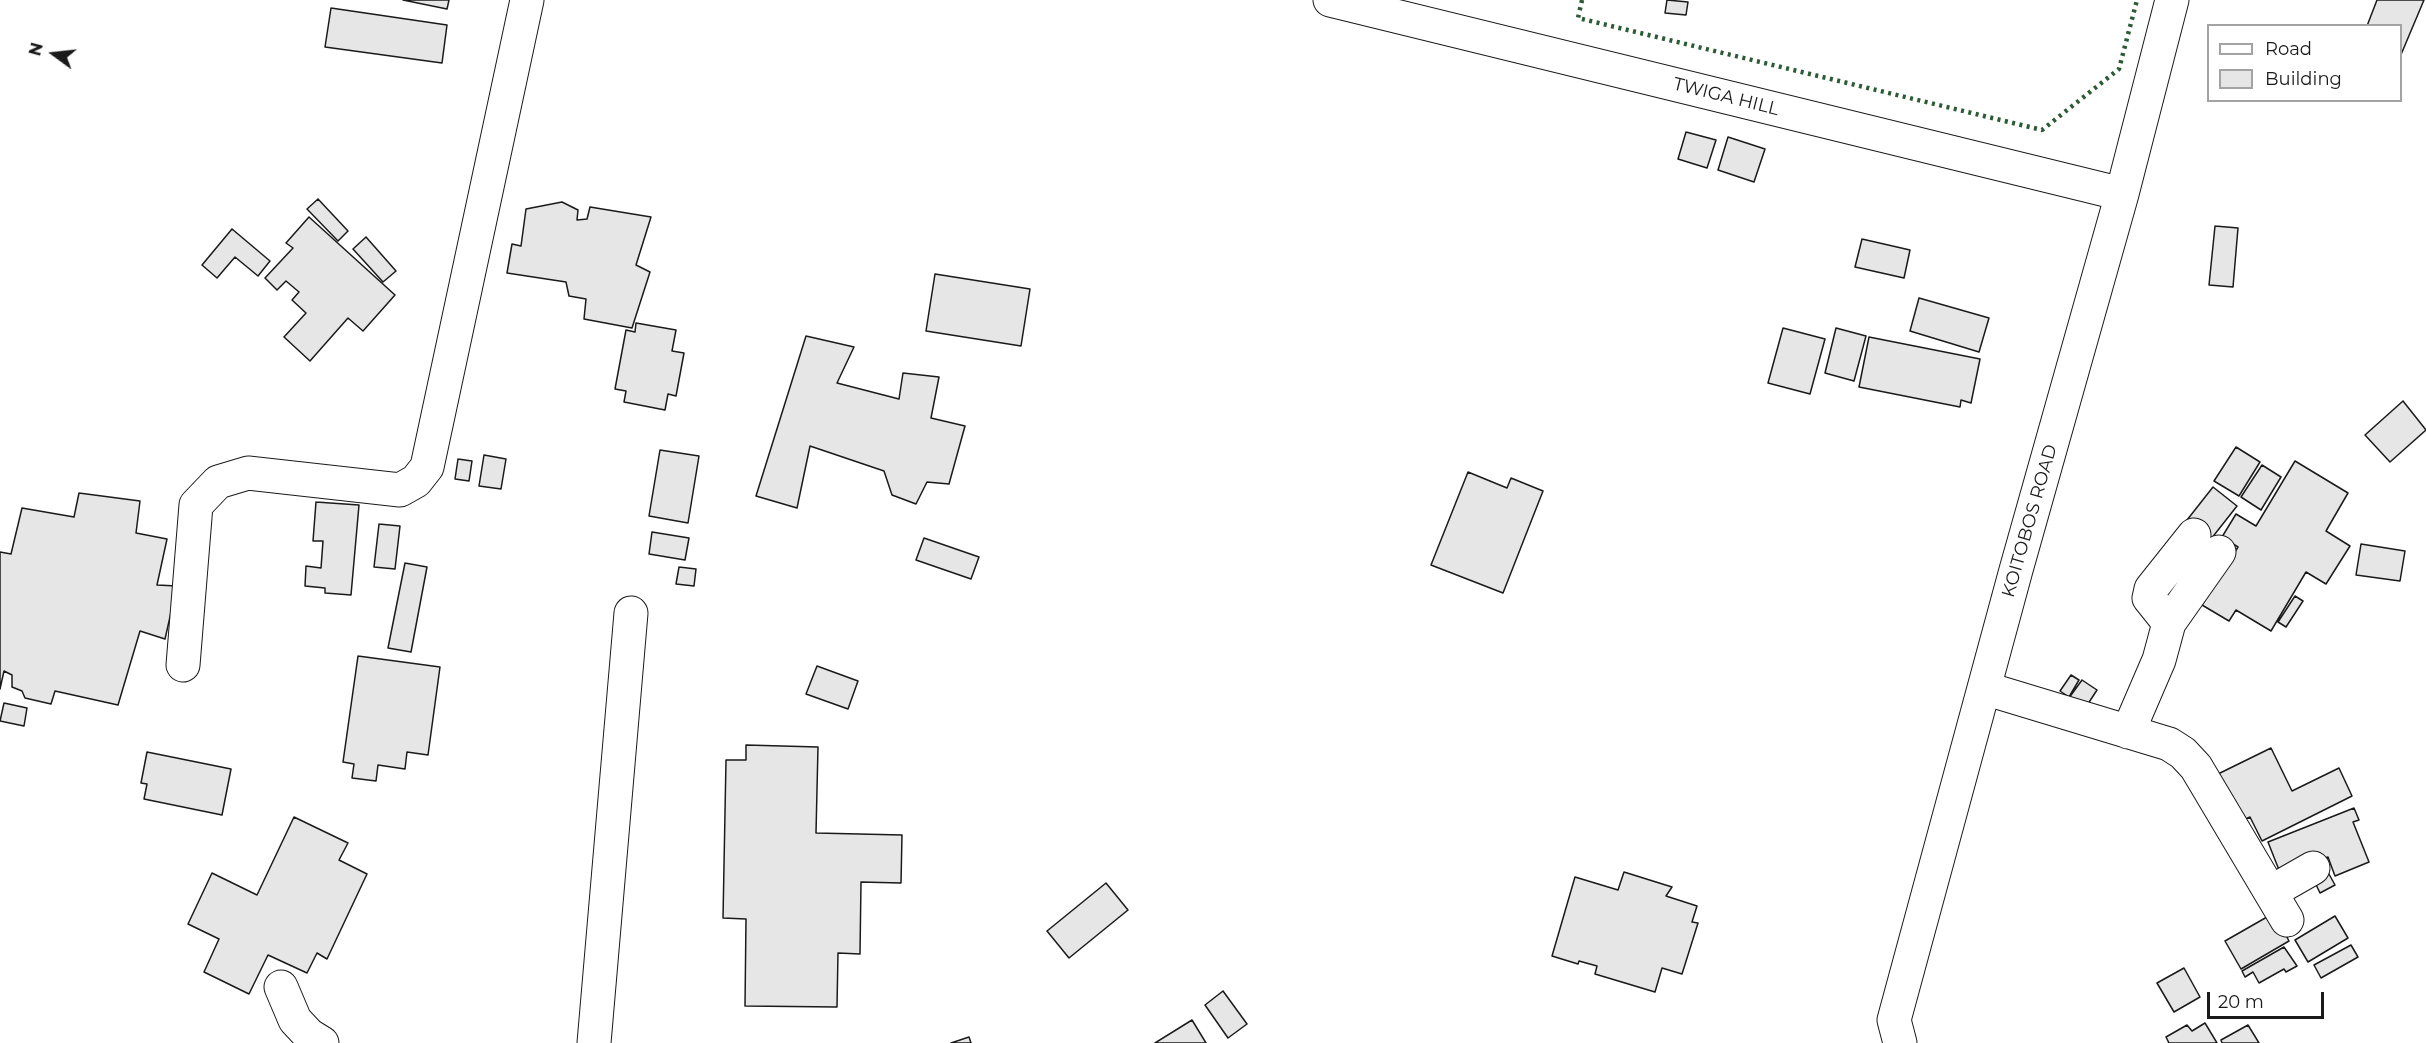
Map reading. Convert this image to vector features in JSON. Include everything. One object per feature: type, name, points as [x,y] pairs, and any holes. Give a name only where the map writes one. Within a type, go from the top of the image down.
[{"type":"street","points":[[183,664],[196,505],[218,482],[249,473],[400,489],[416,481],[427,467],[527,0]]},
{"type":"street","name":"TWIGA HILL","points":[[1330,0],[2122,194]]},
{"type":"street","name":"KOITOBOS ROAD","points":[[1890,1035],[2122,194],[2172,0]]},
{"type":"street","points":[[2128,732],[2159,660],[2169,623],[2149,598],[2151,589],[2206,544]]},
{"type":"street","points":[[594,1043],[631,613]]},
{"type":"street","points":[[1984,688],[2169,744],[2183,753],[2196,767],[2288,920]]},
{"type":"street","points":[[2271,892],[2313,868]]},
{"type":"street","points":[[281,987],[295,1020],[309,1035],[322,1043]]},
{"type":"building","points":[[403,0],[449,0],[447,9]]},
{"type":"building","points":[[1667,0],[1688,2],[1686,15],[1665,13]]},
{"type":"building","points":[[2377,0],[2424,0],[2402,52],[2402,24],[2368,24]]},
{"type":"building","points":[[331,8],[447,25],[442,63],[325,47]]},
{"type":"building","points":[[1686,132],[1716,140],[1707,168],[1678,159]]},
{"type":"building","points":[[1728,137],[1765,149],[1754,182],[1718,170]]},
{"type":"building","points":[[318,199],[348,231],[338,241],[307,209]]},
{"type":"building","points":[[562,202],[578,210],[577,220],[587,219],[590,207],[651,217],[636,265],[650,272],[632,328],[584,319],[586,299],[569,296],[566,282],[507,273],[512,244],[521,246],[526,209]]},
{"type":"building","points":[[309,217],[395,295],[363,331],[348,318],[310,361],[284,337],[306,313],[292,300],[299,292],[286,281],[277,290],[265,278],[293,248],[286,243]]},
{"type":"building","points":[[2215,226],[2238,228],[2233,287],[2209,285]]},
{"type":"building","points":[[232,229],[270,261],[258,276],[235,257],[217,278],[202,265]]},
{"type":"building","points":[[366,237],[396,271],[383,282],[353,249]]},
{"type":"building","points":[[1862,239],[1910,250],[1904,278],[1855,267]]},
{"type":"building","points":[[935,274],[1030,289],[1021,346],[926,331]]},
{"type":"building","points":[[1919,298],[1989,318],[1979,352],[1910,331]]},
{"type":"building","points":[[636,323],[676,330],[672,351],[684,353],[676,396],[668,394],[665,410],[624,402],[626,391],[615,389],[626,330],[635,332]]},
{"type":"building","points":[[1783,328],[1825,339],[1810,394],[1768,383]]},
{"type":"building","points":[[1836,328],[1866,336],[1854,381],[1825,373]]},
{"type":"building","points":[[806,336],[854,347],[837,383],[899,399],[903,373],[939,377],[931,418],[965,426],[949,484],[927,482],[916,504],[892,495],[884,471],[810,446],[797,508],[756,496]]},
{"type":"building","points":[[1869,337],[1980,359],[1971,403],[1961,400],[1960,407],[1859,387]]},
{"type":"building","points":[[2403,401],[2426,430],[2390,462],[2365,435]]},
{"type":"building","points":[[2236,447],[2260,462],[2239,496],[2214,481]]},
{"type":"building","points":[[660,450],[699,456],[688,523],[649,516]]},
{"type":"building","points":[[484,455],[506,459],[501,489],[479,486]]},
{"type":"building","points":[[458,459],[472,461],[469,481],[455,479]]},
{"type":"building","points":[[2295,461],[2348,493],[2326,531],[2350,546],[2326,584],[2306,572],[2271,631],[2236,610],[2229,621],[2202,605],[2238,547],[2222,537],[2236,514],[2256,526]]},
{"type":"building","points":[[2262,465],[2281,477],[2261,510],[2241,497]]},
{"type":"building","points":[[1468,472],[1507,488],[1511,478],[1543,491],[1503,593],[1431,565]]},
{"type":"building","points":[[2213,487],[2237,506],[2211,539],[2187,520]]},
{"type":"building","points":[[79,493],[140,501],[136,533],[167,539],[157,585],[177,586],[165,639],[140,631],[118,705],[55,691],[51,704],[25,698],[22,691],[12,687],[12,675],[4,671],[0,689],[0,552],[11,554],[22,508],[74,517]]},
{"type":"building","points":[[316,502],[359,505],[351,595],[325,593],[325,588],[305,586],[306,566],[321,568],[323,541],[313,541]]},
{"type":"building","points":[[379,524],[400,526],[395,569],[374,567]]},
{"type":"building","points":[[652,532],[689,538],[685,560],[649,554]]},
{"type":"building","points":[[924,538],[979,557],[971,579],[916,560]]},
{"type":"building","points":[[2361,544],[2405,551],[2400,581],[2356,575]]},
{"type":"building","points":[[405,563],[427,567],[411,652],[388,648]]},
{"type":"building","points":[[679,567],[696,569],[694,586],[676,584]]},
{"type":"building","points":[[2295,596],[2303,601],[2286,627],[2278,622]]},
{"type":"building","points":[[358,656],[440,667],[428,755],[407,752],[405,769],[378,765],[376,781],[352,778],[354,764],[343,762]]},
{"type":"building","points":[[817,666],[858,681],[848,709],[806,694]]},
{"type":"building","points":[[2071,675],[2079,680],[2069,697],[2060,691]]},
{"type":"building","points":[[2082,680],[2097,690],[2082,713],[2066,702]]},
{"type":"building","points":[[4,703],[27,708],[24,726],[0,721]]},
{"type":"building","points":[[746,745],[818,747],[816,833],[902,835],[901,883],[861,882],[860,954],[838,953],[837,1007],[745,1006],[746,919],[723,918],[726,760],[746,760]]},
{"type":"building","points":[[2271,748],[2292,791],[2339,768],[2352,796],[2262,841],[2250,817],[2241,821],[2218,774]]},
{"type":"building","points":[[147,752],[231,769],[222,815],[144,799],[147,784],[141,783]]},
{"type":"building","points":[[2354,808],[2359,820],[2353,822],[2369,862],[2335,876],[2328,857],[2281,875],[2268,842]]},
{"type":"building","points":[[294,817],[348,843],[339,860],[367,874],[327,959],[317,953],[307,973],[268,955],[249,994],[204,972],[219,939],[188,924],[212,873],[257,895]]},
{"type":"building","points":[[2324,865],[2335,885],[2320,893],[2310,872]]},
{"type":"building","points":[[1624,872],[1672,887],[1666,896],[1697,906],[1692,922],[1698,923],[1682,974],[1662,968],[1655,992],[1595,974],[1597,966],[1579,961],[1578,964],[1552,956],[1575,877],[1618,890]]},
{"type":"building","points":[[1106,883],[1128,910],[1069,958],[1047,931]]},
{"type":"building","points":[[2274,913],[2289,941],[2241,969],[2225,941]]},
{"type":"building","points":[[2335,916],[2348,938],[2308,962],[2295,940]]},
{"type":"building","points":[[2351,945],[2358,957],[2321,978],[2314,965]]},
{"type":"building","points":[[2284,947],[2297,966],[2286,972],[2284,969],[2259,983],[2253,972],[2245,977],[2242,971]]},
{"type":"building","points":[[2184,968],[2200,997],[2174,1012],[2157,983]]},
{"type":"building","points":[[1223,991],[1247,1024],[1228,1038],[1205,1005]]},
{"type":"building","points":[[1192,1020],[1206,1043],[1155,1043]]},
{"type":"building","points":[[2205,1023],[2217,1043],[2169,1043],[2166,1037],[2187,1025],[2192,1031]]},
{"type":"building","points":[[2248,1025],[2259,1043],[2222,1043],[2221,1040]]},
{"type":"building","points":[[969,1037],[971,1043],[951,1043]]},
{"type":"hedge","points":[[1582,0],[1578,18],[2042,130],[2119,69],[2137,0]]}]
